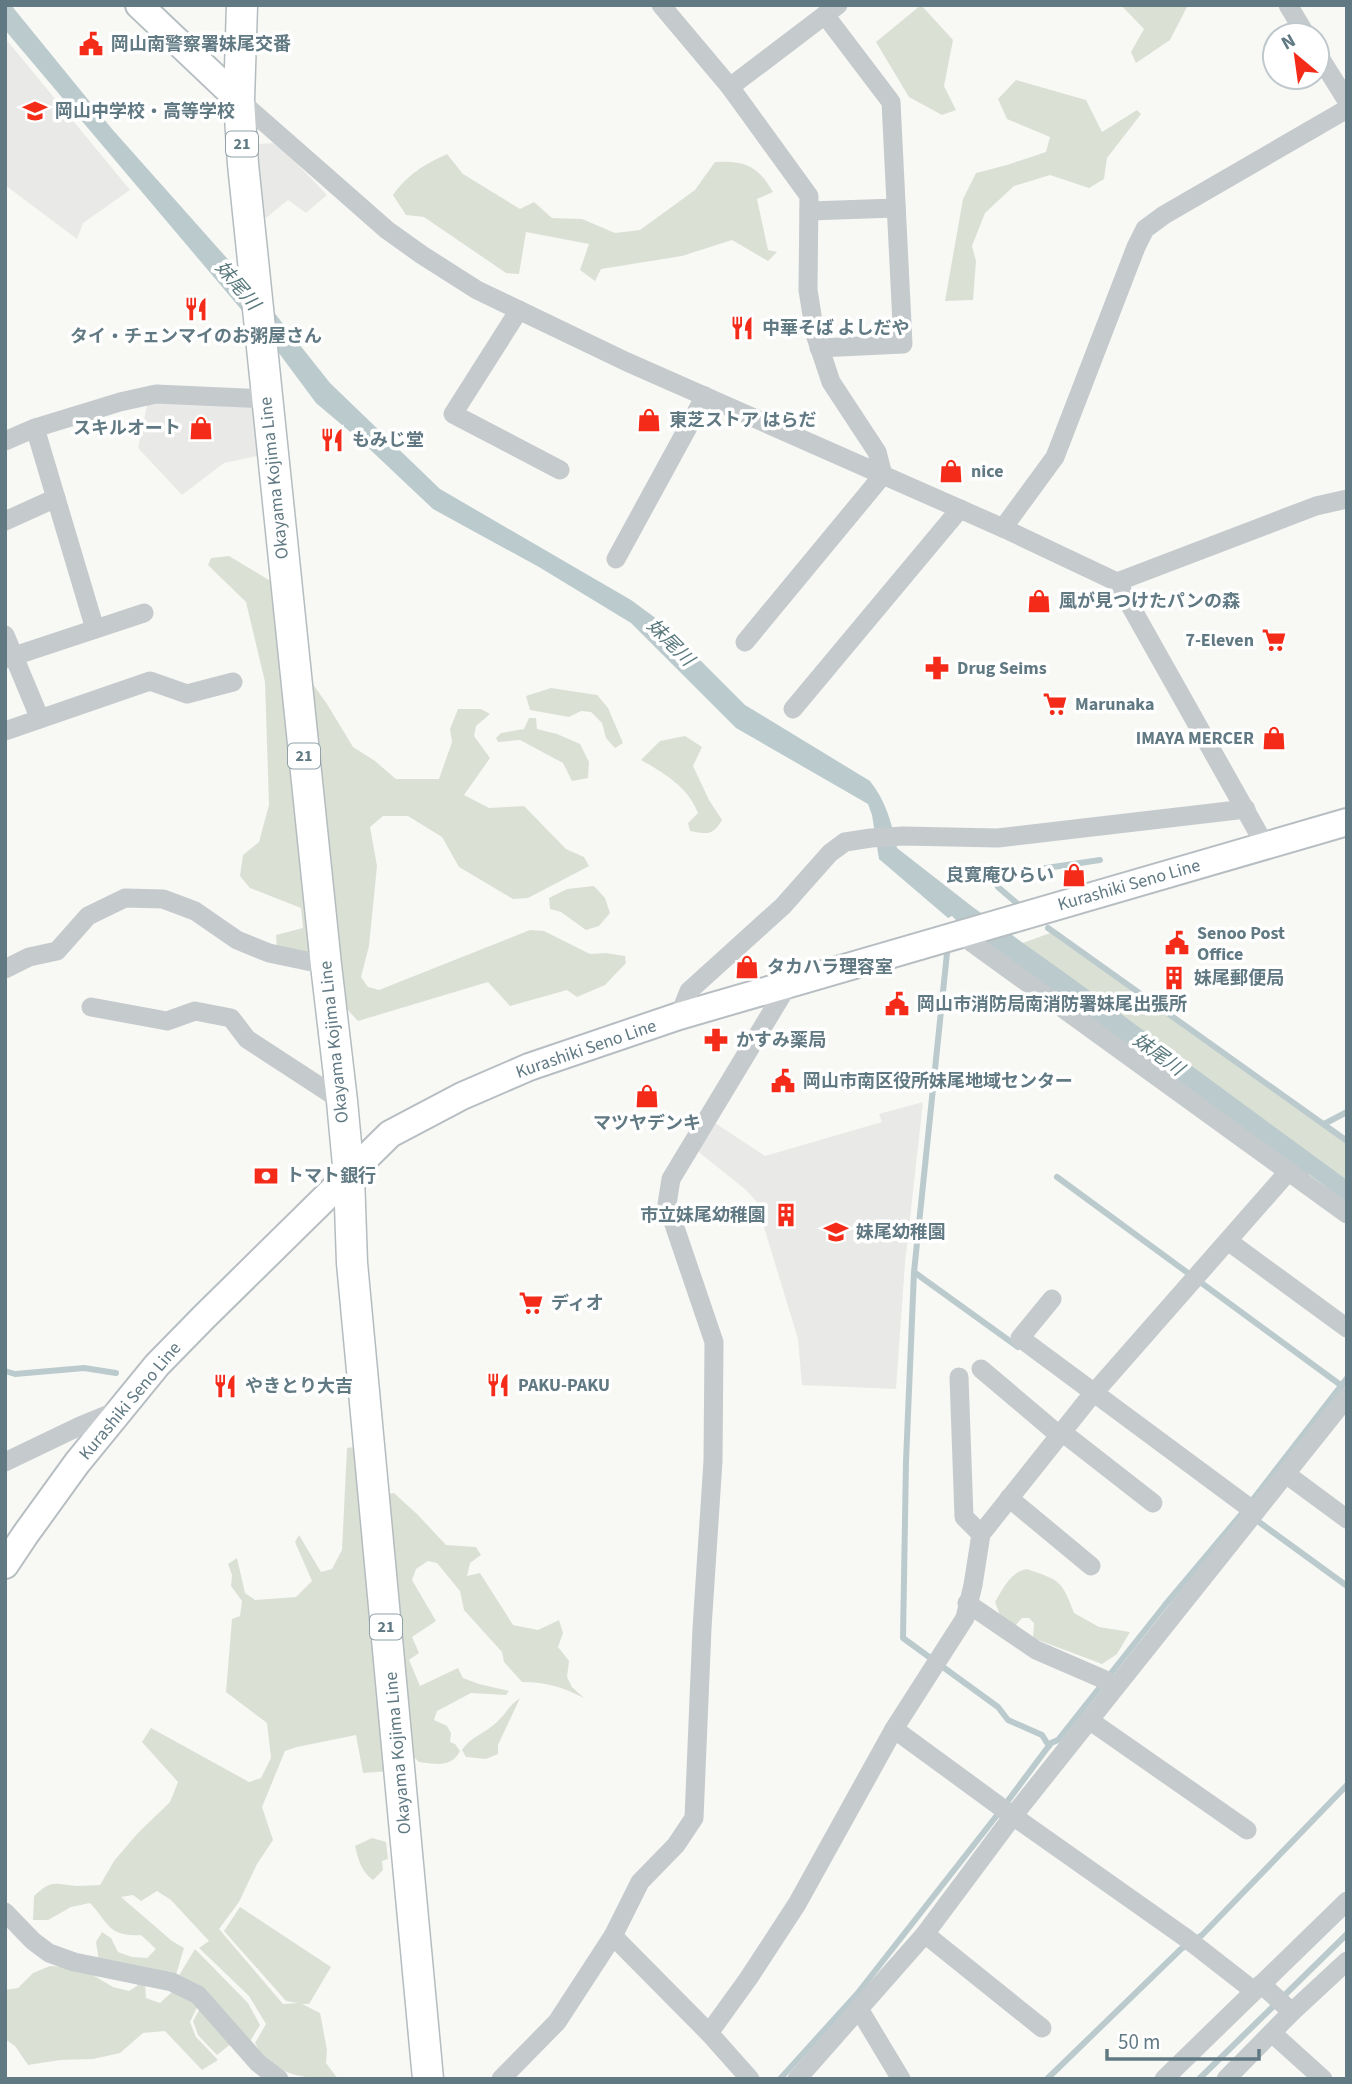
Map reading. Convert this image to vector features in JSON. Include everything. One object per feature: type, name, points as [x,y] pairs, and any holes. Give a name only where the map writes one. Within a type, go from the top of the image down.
[{"type":"main road","points":[[139,5],[239,100]]},
{"type":"main road","name":"Okayama Kojima Line","points":[[242,5],[239,100],[243,164],[342,1101],[349,1175],[352,1263],[428,2079]]},
{"type":"main road","name":"Kurashiki Seno Line","points":[[5,1565],[62,1484],[157,1365],[390,1134],[462,1096],[529,1067],[679,1016],[1347,822]]},
{"type":"street","points":[[661,5],[730,87],[809,196],[808,290],[815,334],[831,382],[877,452],[883,475]]},
{"type":"street","points":[[1288,5],[1298,21]]},
{"type":"street","points":[[730,87],[831,10],[891,102],[903,344],[819,348]]},
{"type":"street","points":[[1331,75],[1347,101]]},
{"type":"street","points":[[239,100],[387,230],[477,290],[627,362],[1003,528],[1117,582],[1265,845]]},
{"type":"street","points":[[1003,528],[1055,457],[1145,229],[1164,215],[1347,110]]},
{"type":"street","points":[[809,211],[896,208]]},
{"type":"street","points":[[519,310],[453,414],[560,470]]},
{"type":"street","points":[[5,441],[35,428],[156,394],[266,399]]},
{"type":"street","points":[[616,559],[705,396]]},
{"type":"street","points":[[35,428],[95,629]]},
{"type":"street","points":[[745,642],[883,475]]},
{"type":"street","points":[[5,521],[56,498]]},
{"type":"street","points":[[1117,582],[1316,506],[1347,499]]},
{"type":"street","points":[[793,709],[960,509]]},
{"type":"street","points":[[9,657],[144,613]]},
{"type":"street","points":[[5,635],[9,657],[40,719]]},
{"type":"street","points":[[5,731],[150,681],[187,694],[233,682]]},
{"type":"street","points":[[679,1016],[689,991],[783,906],[830,853],[845,842],[903,836],[998,838],[1246,809]]},
{"type":"street","points":[[5,969],[29,957],[57,951],[88,916],[125,898],[163,899],[195,911],[237,940],[269,953],[326,965]]},
{"type":"street","points":[[964,933],[1347,1214]]},
{"type":"street","points":[[501,2079],[557,2022],[613,1936],[640,1882],[676,1844],[694,1818],[702,1628],[713,1461],[714,1342],[667,1204],[671,1180],[788,985]]},
{"type":"street","points":[[91,1007],[167,1021],[195,1011],[231,1018],[247,1038],[342,1101]]},
{"type":"street","points":[[709,2033],[797,1904],[894,1729],[965,1618],[981,1534],[1094,1392],[1288,1172]]},
{"type":"street","points":[[1227,1241],[1347,1328]]},
{"type":"street","points":[[1052,1299],[1020,1338],[1250,1508]]},
{"type":"street","points":[[981,1369],[1060,1434],[1153,1503]]},
{"type":"street","points":[[959,1377],[964,1517],[981,1534]]},
{"type":"street","points":[[797,2079],[925,1934],[1006,1811],[1089,1720],[1109,1683],[1250,1508],[1286,1474],[1347,1397]]},
{"type":"street","points":[[5,1462],[120,1410]]},
{"type":"street","points":[[1286,1474],[1347,1519]]},
{"type":"street","points":[[1009,1498],[1091,1566]]},
{"type":"street","points":[[967,1603],[1036,1650],[1109,1683]]},
{"type":"street","points":[[1089,1720],[1247,1830]]},
{"type":"street","points":[[894,1729],[1289,2010]]},
{"type":"street","points":[[1164,2079],[1261,1988],[1347,1901]]},
{"type":"street","points":[[5,1912],[33,1941],[49,1953],[74,1962],[172,1982],[198,1995],[258,2063],[279,2079]]},
{"type":"street","points":[[925,1934],[1042,2028]]},
{"type":"street","points":[[613,1936],[709,2033],[750,2079]]},
{"type":"street","points":[[1226,2079],[1272,2033],[1289,2010],[1345,1967]]},
{"type":"street","points":[[859,2009],[901,2079]]},
{"type":"street","points":[[1272,2033],[1323,2079]]},
{"type":"shaded area","points":[[921,5],[953,40],[944,86],[956,110],[942,115],[909,97],[876,42]]},
{"type":"shaded area","points":[[1121,5],[1188,5],[1170,40],[1136,63],[1131,52],[1144,29]]},
{"type":"shaded area","name":"岡山中学校・高等学校","points":[[5,38],[130,190],[83,223],[77,239],[5,185]]},
{"type":"shaded area","points":[[1016,80],[1086,100],[1102,132],[1137,110],[1141,114],[1107,158],[1104,179],[1089,188],[1050,175],[1014,186],[985,213],[972,246],[976,261],[973,300],[945,301],[963,199],[976,173],[1046,152],[1050,137],[1007,119],[998,99]]},
{"type":"shaded area","points":[[277,143],[327,195],[306,213],[288,200],[262,221],[257,144]]},
{"type":"shaded area","points":[[447,154],[463,174],[520,209],[534,202],[552,218],[582,219],[615,233],[640,230],[695,190],[715,162],[735,162],[750,166],[762,176],[773,192],[757,199],[768,250],[777,252],[768,261],[732,240],[682,256],[601,269],[595,281],[580,270],[589,244],[526,232],[519,274],[506,273],[424,217],[406,215],[393,195],[417,170]]},
{"type":"shaded area","name":"スキルオート","points":[[148,401],[258,408],[262,455],[224,463],[182,495],[138,448]]},
{"type":"shaded area","points":[[229,556],[274,583],[311,955],[277,949],[276,935],[303,928],[301,908],[250,888],[240,876],[243,855],[259,842],[269,805],[265,682],[246,602],[208,565],[211,558]]},
{"type":"shaded area","points":[[307,676],[353,747],[396,779],[439,779],[452,742],[450,729],[458,709],[481,709],[490,714],[476,726],[474,736],[490,758],[464,795],[489,808],[524,806],[566,849],[584,857],[589,866],[528,898],[513,899],[459,867],[442,837],[408,816],[383,816],[370,827],[377,866],[369,946],[361,977],[368,987],[379,990],[530,930],[544,931],[590,954],[625,956],[626,963],[605,985],[577,997],[567,990],[510,1006],[488,982],[358,1021],[347,1009]]},
{"type":"shaded area","points":[[551,688],[597,695],[608,708],[623,743],[615,748],[606,738],[602,723],[591,712],[581,711],[569,717],[530,710],[526,696]]},
{"type":"shaded area","points":[[529,718],[536,718],[537,729],[580,744],[589,762],[588,778],[572,781],[563,763],[520,740],[498,742],[496,738],[501,733],[524,729]]},
{"type":"shaded area","points":[[685,736],[702,747],[693,766],[722,820],[716,829],[709,833],[690,831],[688,823],[698,813],[694,804],[682,788],[641,760],[660,741]]},
{"type":"shaded area","points":[[594,886],[605,898],[610,913],[599,926],[586,930],[561,912],[550,909],[549,898],[567,889]]},
{"type":"shaded area","points":[[1050,933],[1347,1144],[1347,1204],[1012,947]]},
{"type":"shaded area","name":"妹尾幼稚園","points":[[923,1102],[905,1263],[896,1389],[802,1385],[798,1339],[756,1201],[695,1149],[712,1121],[765,1156],[882,1122],[879,1114]]},
{"type":"shaded area","points":[[354,1447],[391,1771],[363,1773],[356,1735],[285,1751],[262,1807],[273,1840],[257,1864],[239,1902],[219,1929],[283,2004],[298,2003],[286,2001],[224,1931],[240,1907],[331,1967],[309,2004],[302,2004],[320,2013],[327,2050],[326,2063],[338,2079],[302,2076],[270,2063],[255,2043],[266,2024],[249,1996],[199,1948],[209,1941],[171,1900],[157,1891],[141,1901],[133,1895],[121,1897],[172,1941],[184,1948],[176,1975],[145,1984],[146,1998],[160,2003],[173,1991],[198,2005],[190,2022],[196,2037],[218,2060],[202,2070],[165,2031],[143,2033],[120,2053],[93,2059],[28,2065],[15,2046],[5,2039],[5,1990],[18,1988],[33,1973],[50,1966],[67,1967],[91,1974],[113,1987],[129,1991],[137,1986],[138,1968],[99,1961],[96,1942],[102,1932],[111,1938],[118,1952],[132,1957],[147,1958],[156,1949],[141,1935],[115,1931],[90,1903],[71,1907],[48,1920],[33,1920],[34,1896],[54,1884],[100,1885],[114,1861],[170,1802],[178,1782],[142,1742],[151,1728],[249,1782],[261,1778],[271,1758],[267,1723],[226,1692],[232,1619],[240,1616],[242,1601],[231,1586],[232,1575],[228,1564],[237,1558],[245,1593],[255,1600],[296,1597],[312,1581],[295,1542],[299,1535],[321,1572],[332,1569],[342,1550],[347,1448]]},
{"type":"shaded area","points":[[394,1493],[446,1545],[476,1547],[481,1555],[470,1563],[467,1576],[480,1573],[513,1625],[538,1630],[559,1620],[563,1633],[558,1647],[569,1661],[567,1677],[572,1687],[584,1698],[554,1686],[522,1682],[504,1662],[502,1652],[464,1610],[460,1591],[437,1563],[428,1561],[416,1569],[412,1580],[436,1621],[412,1637],[419,1653],[409,1660],[420,1686],[458,1668],[463,1678],[509,1691],[506,1695],[471,1693],[437,1711],[434,1720],[447,1726],[451,1733],[450,1742],[460,1751],[452,1760],[442,1764],[419,1762],[410,1753],[381,1495]]},
{"type":"shaded area","points":[[1027,1569],[1058,1583],[1074,1613],[1099,1627],[1130,1632],[1117,1654],[1102,1664],[1033,1638],[1034,1623],[1029,1618],[1022,1618],[1014,1627],[1002,1620],[995,1602],[1012,1577]]},
{"type":"shaded area","points":[[520,1698],[498,1745],[498,1754],[486,1759],[466,1757],[462,1750],[465,1746],[493,1726]]},
{"type":"shaded area","points":[[372,1838],[386,1842],[388,1859],[382,1861],[383,1870],[373,1880],[363,1869],[355,1846]]},
{"type":"shaded area","points":[[195,1949],[248,2003],[260,2025],[249,2043],[178,1977]]},
{"type":"shaded area","points":[[202,2005],[232,2043],[217,2055],[198,2035],[193,2021]]},
{"type":"water","name":"妹尾川","points":[[5,5],[11,5],[112,129],[265,301],[330,383],[440,489],[631,600],[665,625],[745,705],[870,781],[888,813],[897,848],[974,908],[1347,1180],[1347,1203],[1309,1174],[1305,1176],[952,916],[948,918],[879,859],[868,804],[736,728],[631,623],[539,567],[433,509],[316,403],[270,341],[5,30]]},
{"type":"waterway","points":[[1020,906],[998,887],[996,881],[999,875],[1100,860]]},
{"type":"waterway","points":[[1048,928],[1347,1141]]},
{"type":"waterway","points":[[947,953],[914,1272],[906,1461],[903,1638],[998,1707],[1008,1720],[1042,1735],[1049,1746]]},
{"type":"waterway","points":[[1324,1124],[1347,1112]]},
{"type":"waterway","points":[[1057,1177],[1342,1386]]},
{"type":"waterway","points":[[914,1272],[1018,1347]]},
{"type":"waterway","points":[[5,1371],[15,1374],[84,1368],[116,1373]]},
{"type":"waterway","points":[[780,2079],[857,1994],[1051,1743],[1058,1740],[1244,1511],[1347,1378]]},
{"type":"waterway","points":[[1259,1522],[1347,1586]]},
{"type":"waterway","points":[[1047,2079],[1181,1949],[1202,1935],[1347,1785]]},
{"type":"waterway","points":[[1199,2079],[1347,1934]]},
{"type":"place","name":"岡山南警察署妹尾交番","points":[[91,44]]},
{"type":"place","name":"岡山中学校・高等学校","points":[[35,111]]},
{"type":"place","name":"タイ・チェンマイのお粥屋さん","points":[[196,309]]},
{"type":"place","name":"中華そば よしだや","points":[[742,328]]},
{"type":"place","name":"東芝ストア はらだ","points":[[649,420]]},
{"type":"place","name":"スキルオート","points":[[201,428]]},
{"type":"place","name":"もみじ堂","points":[[332,440]]},
{"type":"place","name":"nice","points":[[951,471]]},
{"type":"place","name":"風が見つけたパンの森","points":[[1039,601]]},
{"type":"place","name":"7-Eleven","points":[[1274,640]]},
{"type":"place","name":"Drug Seims","points":[[937,668]]},
{"type":"place","name":"Marunaka","points":[[1055,704]]},
{"type":"place","name":"IMAYA MERCER","points":[[1274,738]]},
{"type":"place","name":"良寛庵ひらい","points":[[1074,875]]},
{"type":"place","name":"Senoo Post Office","points":[[1177,943]]},
{"type":"place","name":"タカハラ理容室","points":[[747,967]]},
{"type":"place","name":"妹尾郵便局","points":[[1174,978]]},
{"type":"place","name":"岡山市消防局南消防署妹尾出張所","points":[[897,1004]]},
{"type":"place","name":"かすみ薬局","points":[[716,1040]]},
{"type":"place","name":"岡山市南区役所妹尾地域センター","points":[[783,1081]]},
{"type":"place","name":"マツヤデンキ","points":[[647,1096]]},
{"type":"place","name":"トマト銀行","points":[[266,1176]]},
{"type":"place","name":"市立妹尾幼稚園","points":[[786,1215]]},
{"type":"place","name":"妹尾幼稚園","points":[[836,1232]]},
{"type":"place","name":"ディオ","points":[[531,1303]]},
{"type":"place","name":"PAKU-PAKU","points":[[498,1385]]},
{"type":"place","name":"やきとり大吉","points":[[225,1386]]}]
